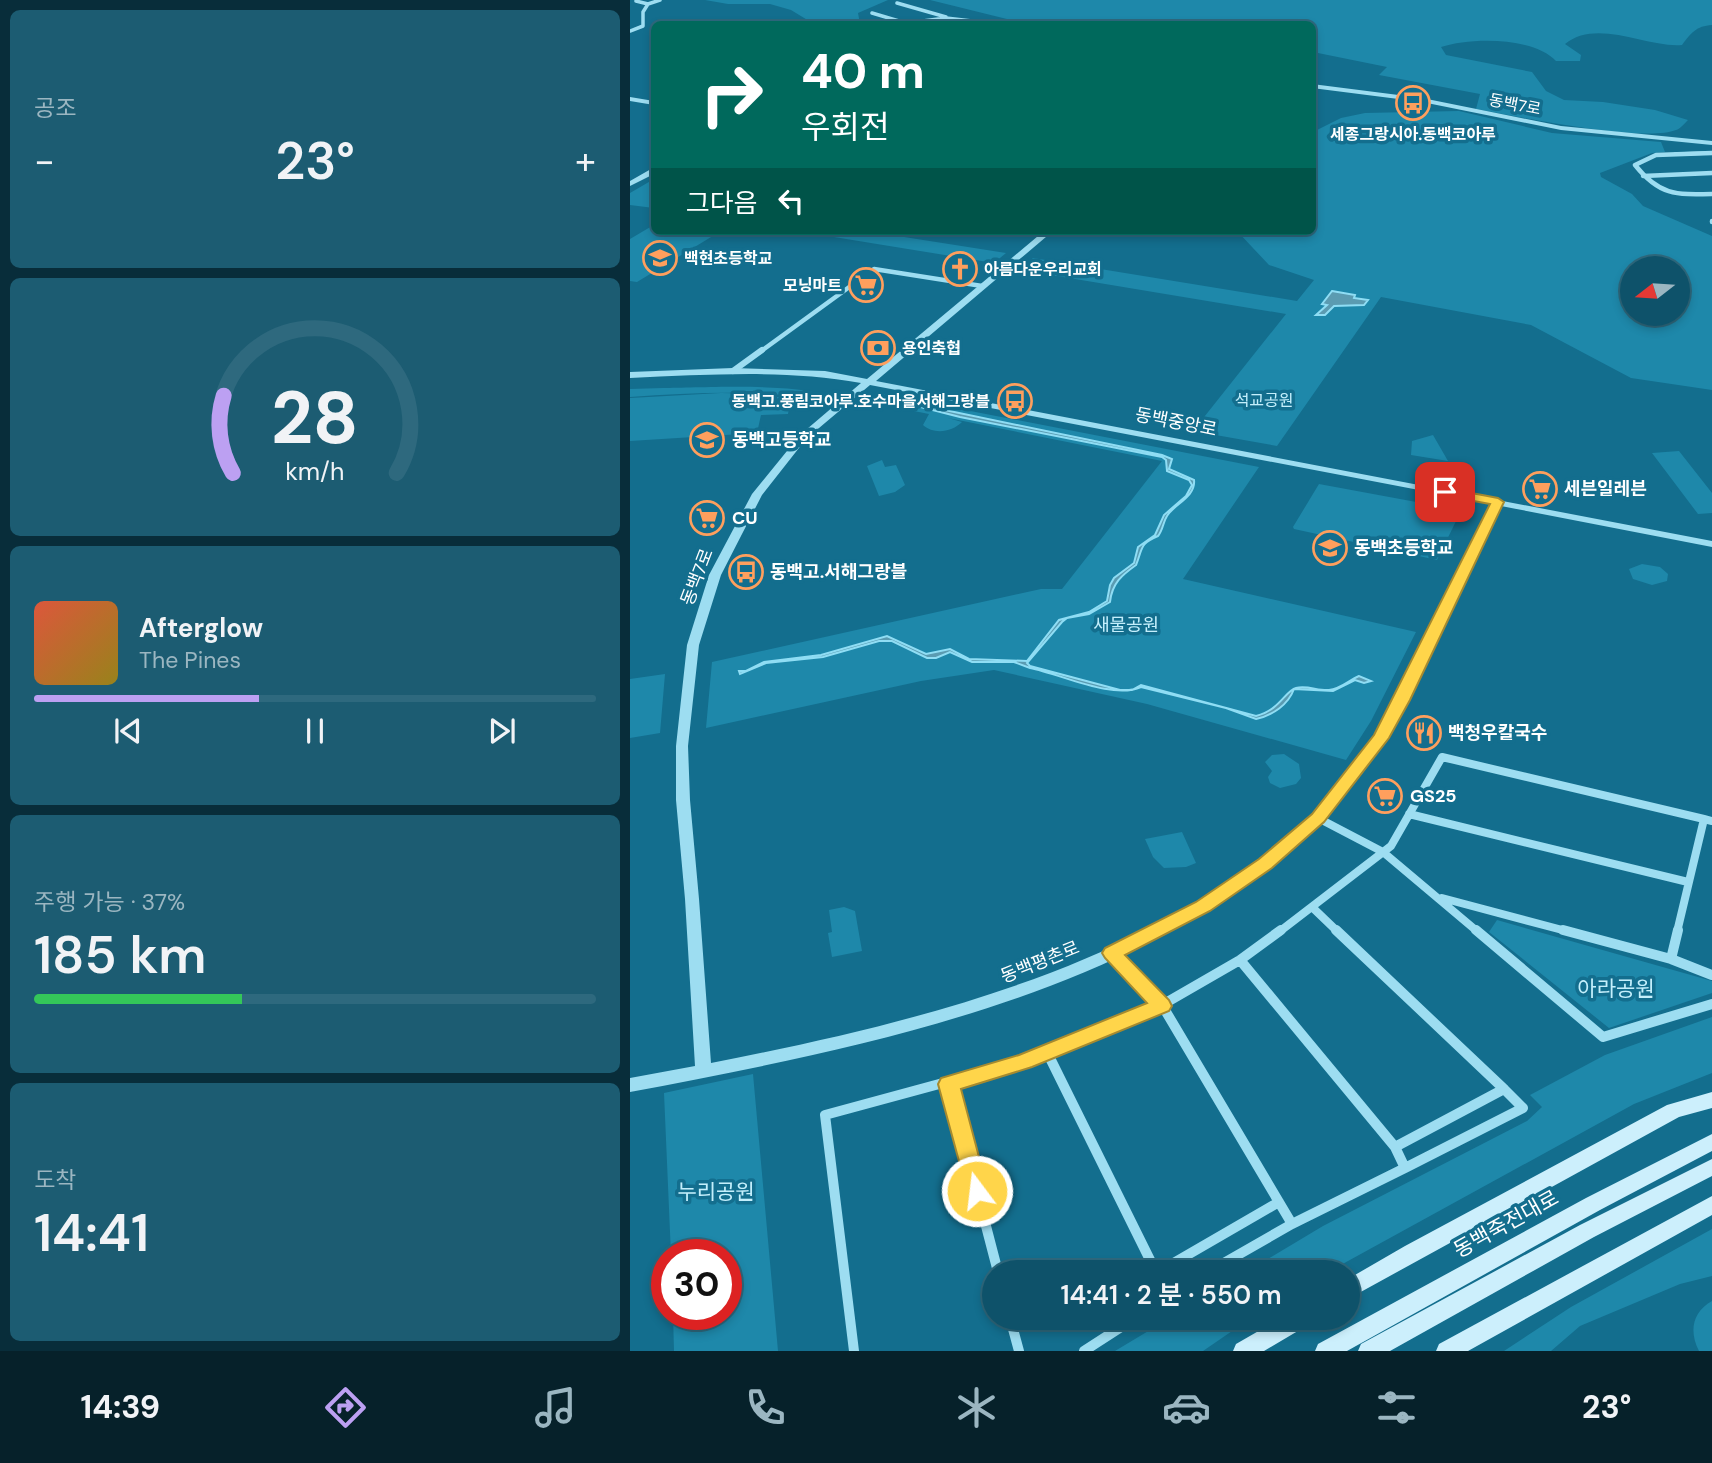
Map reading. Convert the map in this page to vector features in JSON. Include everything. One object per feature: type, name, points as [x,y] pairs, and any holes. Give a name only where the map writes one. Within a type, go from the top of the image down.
[{"type":"main road","name":"동백죽전대로","points":[[1360,1283],[1412,1252],[1674,1111],[1712,1100]]},
{"type":"main road","name":"동백죽전대로","points":[[1326,1351],[1593,1204],[1712,1142]]},
{"type":"main road","points":[[1369,1351],[1587,1231],[1712,1167]]},
{"type":"main road","points":[[1447,1351],[1712,1205]]},
{"type":"main road","points":[[1244,1351],[1280,1330]]},
{"type":"street","points":[[636,1],[648,4],[660,0]]},
{"type":"street","points":[[897,3],[947,18],[972,21]]},
{"type":"street","points":[[630,31],[643,26],[643,12],[648,4]]},
{"type":"street","points":[[872,13],[898,21]]},
{"type":"street","points":[[928,21],[947,18]]},
{"type":"street","name":"동백7로","points":[[1316,87],[1422,100],[1550,127],[1712,143]]},
{"type":"street","points":[[630,99],[651,102]]},
{"type":"street","points":[[1712,153],[1656,155],[1635,165],[1648,183],[1670,195],[1712,194]]},
{"type":"street","points":[[630,184],[651,173]]},
{"type":"street","points":[[1643,176],[1712,173]]},
{"type":"street","name":"동백7로","points":[[703,1072],[683,800],[684,721],[693,645],[715,575],[757,494],[803,437],[1044,235]]},
{"type":"street","points":[[733,371],[874,269],[982,286]]},
{"type":"street","name":"동백중앙로","points":[[630,375],[733,371],[825,374],[1712,544]]},
{"type":"street","name":"동백평촌로","points":[[630,1085],[912,1027],[1004,997],[1112,953],[1223,893],[1265,864],[1318,818],[1381,738],[1498,502]]},
{"type":"street","points":[[854,1351],[825,1115],[949,1084],[1048,1052],[1161,1006],[1240,960],[1313,908],[1391,846],[1442,757],[1708,820],[1688,882],[1671,959]]},
{"type":"street","points":[[1409,814],[1688,882]]},
{"type":"street","points":[[1318,818],[1383,852],[1604,1037],[1712,1004]]},
{"type":"street","points":[[1439,898],[1671,959],[1712,975]]},
{"type":"street","points":[[1229,1260],[1292,1224],[1523,1108],[1313,908]]},
{"type":"street","points":[[1112,953],[1161,1006],[1292,1224]]},
{"type":"street","points":[[1240,960],[1395,1147],[1405,1168]]},
{"type":"street","points":[[1048,1052],[1151,1260]]},
{"type":"street","points":[[949,1084],[995,1260]]},
{"type":"street","points":[[1395,1147],[1504,1089]]},
{"type":"street","points":[[1178,1260],[1279,1202]]},
{"type":"street","points":[[1013,1330],[1019,1351]]},
{"type":"street","points":[[1084,1351],[1116,1330]]},
{"type":"green space","points":[[705,0],[888,0],[858,13],[859,21],[809,21],[791,10],[770,4],[728,4]]},
{"type":"green space","points":[[930,0],[1712,0],[1712,25],[1694,31],[1682,45],[1592,34],[1565,44],[1581,55],[1580,61],[1556,61],[1533,47],[1502,41],[1469,42],[1441,47],[1446,55],[1532,72],[1546,91],[1564,100],[1603,102],[1655,110],[1688,120],[1676,130],[1660,133],[1609,131],[1476,109],[1480,94],[1379,75],[1387,67],[1316,53],[1316,21],[1015,21]]},
{"type":"green space","name":"석교공원","points":[[1459,111],[1552,133],[1661,142],[1665,152],[1652,153],[1600,173],[1601,177],[1632,194],[1643,206],[1712,236],[1712,390],[1631,378],[1531,325],[1381,297],[1277,446],[1193,431],[1286,314],[1021,270],[1033,258],[1297,301],[1314,280],[1269,265],[1241,235],[1316,235],[1316,130],[1341,118],[1365,113]]},
{"type":"green space","points":[[651,181],[651,208],[630,205],[630,193]]},
{"type":"green space","points":[[651,227],[651,235],[714,235],[637,282],[630,281],[630,239]]},
{"type":"green space","points":[[822,235],[891,235],[1006,253],[994,263]]},
{"type":"green space","points":[[630,389],[795,389],[828,397],[824,400],[775,394],[727,393],[630,397]]},
{"type":"green space","points":[[721,393],[764,394],[764,398],[791,396],[788,414],[761,415],[757,433],[630,441],[630,398]]},
{"type":"green space","name":"새물공원","points":[[883,394],[1259,467],[1183,579],[1416,632],[1371,721],[1346,760],[1147,704],[994,670],[921,681],[706,728],[712,662],[1041,589],[1062,589],[1162,461],[948,418],[962,422],[948,430],[932,430],[923,425],[929,414],[863,401]]},
{"type":"green space","points":[[1433,435],[1448,461],[1411,455],[1412,441]]},
{"type":"green space","points":[[1679,451],[1712,493],[1712,513],[1698,514],[1652,453]]},
{"type":"green space","points":[[882,460],[885,467],[896,465],[905,485],[895,492],[879,496],[867,466]]},
{"type":"green space","points":[[1319,484],[1454,509],[1459,515],[1437,560],[1294,529]]},
{"type":"green space","points":[[1642,564],[1660,567],[1668,574],[1667,581],[1652,585],[1633,579],[1629,569]]},
{"type":"green space","points":[[665,674],[660,733],[630,738],[630,679]]},
{"type":"green space","points":[[1284,754],[1299,764],[1301,778],[1296,784],[1280,788],[1270,783],[1268,777],[1272,771],[1265,762],[1272,755]]},
{"type":"green space","points":[[1182,832],[1196,863],[1186,867],[1164,868],[1153,857],[1145,839]]},
{"type":"green space","points":[[844,907],[855,911],[862,951],[832,957],[828,933],[832,932],[829,910]]},
{"type":"green space","name":"아라공원","points":[[1497,920],[1712,981],[1712,993],[1609,1028],[1489,932]]},
{"type":"green space","points":[[1712,1017],[1712,1073],[1634,1104],[1350,1260],[1266,1260],[1323,1226],[1527,1121],[1542,1107],[1530,1095],[1605,1055]]},
{"type":"green space","name":"누리공원","points":[[753,1074],[778,1351],[674,1351],[673,1330],[742,1330],[742,1239],[670,1239],[664,1093]]},
{"type":"green space","points":[[1712,1229],[1712,1276],[1680,1284],[1580,1326],[1551,1351],[1504,1351],[1571,1307]]},
{"type":"green space","points":[[1712,1301],[1712,1351],[1699,1351],[1694,1337],[1694,1323],[1700,1311]]},
{"type":"green space","points":[[1150,1330],[1234,1330],[1203,1351],[1115,1351]]},
{"type":"shaded area","points":[[1332,291],[1368,300],[1364,305],[1334,306],[1325,315],[1316,315],[1327,305],[1322,304]]},
{"type":"shaded area","points":[[887,398],[1162,455],[1172,459],[1169,469],[1194,480],[1192,491],[1170,512],[1158,536],[1145,544],[1136,565],[1115,585],[1110,602],[1089,614],[1067,618],[1027,663],[1120,690],[1087,685],[1014,662],[972,662],[950,652],[936,658],[927,658],[892,641],[879,641],[823,657],[766,663],[740,674],[739,671],[746,671],[764,662],[821,655],[887,636],[926,654],[950,649],[969,659],[1027,661],[1059,620],[1089,612],[1107,601],[1114,578],[1134,563],[1138,547],[1155,535],[1164,515],[1186,496],[1192,485],[1189,480],[1167,471],[1166,460],[1162,457],[885,401]]},
{"type":"shaded area","points":[[1359,676],[1371,681],[1364,683],[1355,680],[1333,691],[1294,689],[1333,689]]},
{"type":"shaded area","points":[[1141,685],[1256,716],[1271,710],[1294,689],[1288,700],[1279,708],[1256,719],[1226,708],[1141,687],[1134,689]]},
{"type":"place","name":"세종그랑시아.동백코아루","points":[[1413,103]]},
{"type":"place","name":"백현초등학교","points":[[660,258]]},
{"type":"place","name":"아름다운우리교회","points":[[960,269]]},
{"type":"place","name":"모닝마트","points":[[866,285]]},
{"type":"place","name":"용인축협","points":[[878,348]]},
{"type":"place","name":"동백고.풍림코아루.호수마을서해그랑블","points":[[1015,401]]},
{"type":"place","name":"동백고등학교","points":[[707,440]]},
{"type":"place","name":"세븐일레븐","points":[[1540,489]]},
{"type":"place","name":"CU","points":[[707,518]]},
{"type":"place","name":"동백초등학교","points":[[1330,548]]},
{"type":"place","name":"동백고.서해그랑블","points":[[746,572]]},
{"type":"place","name":"백청우칼국수","points":[[1424,733]]},
{"type":"place","name":"GS25","points":[[1385,796]]},
{"type":"route","points":[[977,1191],[949,1084],[1024,1061],[1161,1006],[1112,953],[1203,906],[1265,864],[1318,818],[1381,738],[1498,502],[1445,492]]}]
